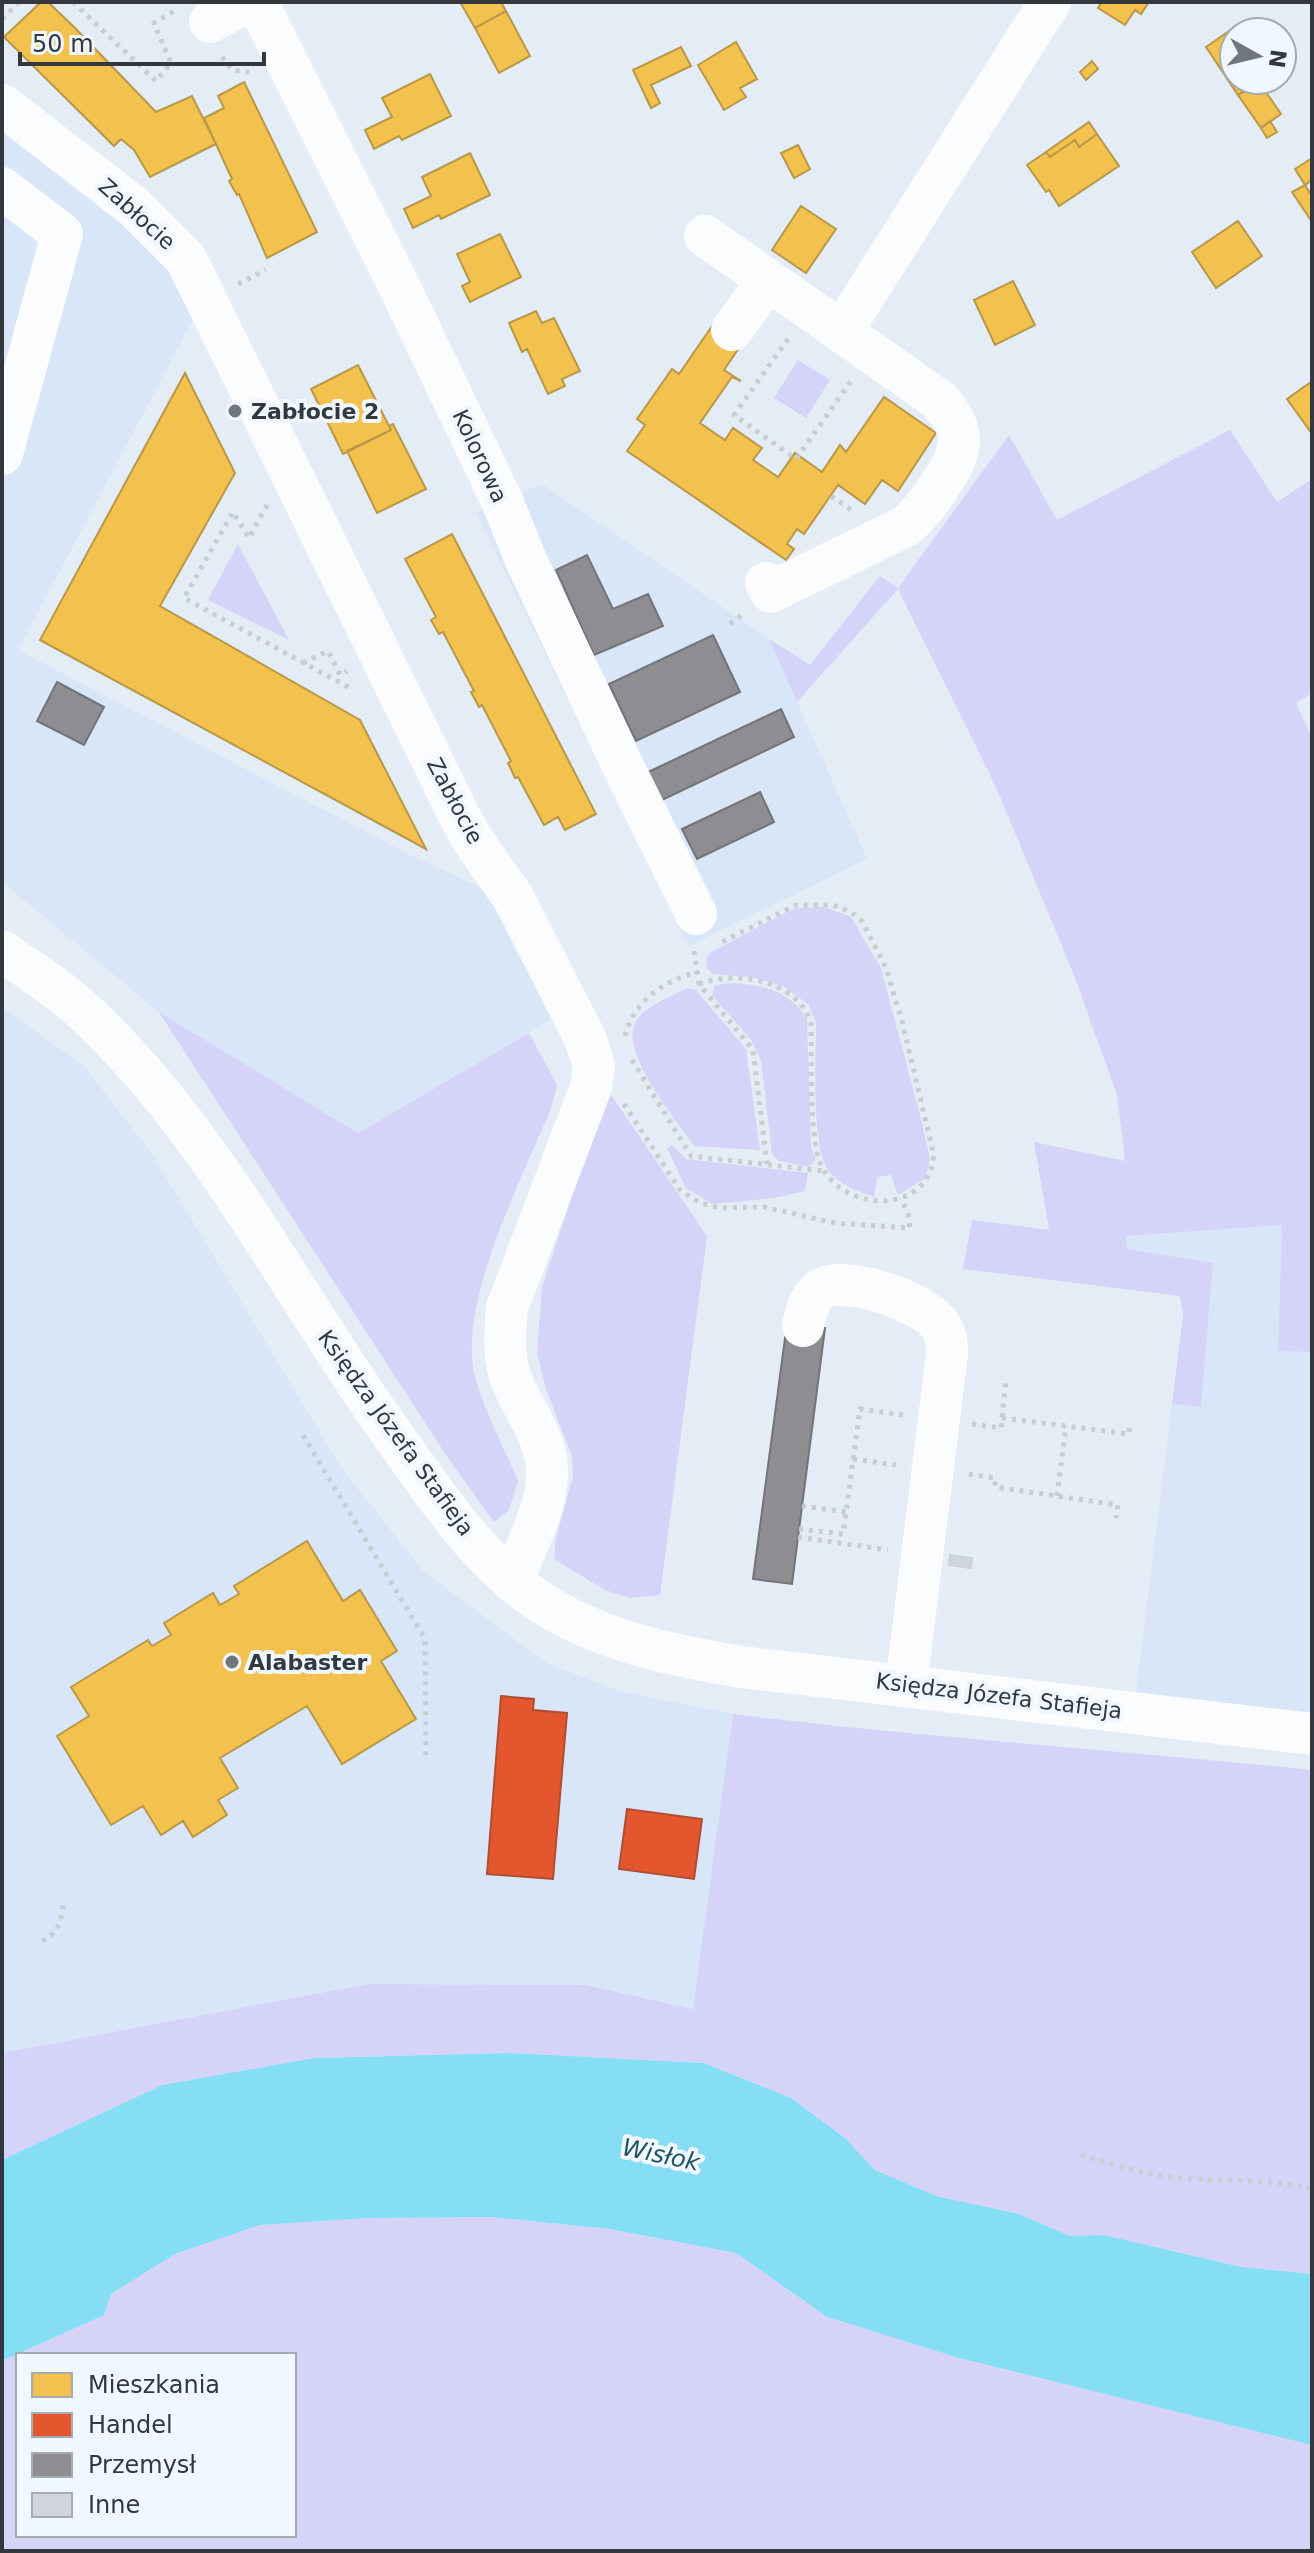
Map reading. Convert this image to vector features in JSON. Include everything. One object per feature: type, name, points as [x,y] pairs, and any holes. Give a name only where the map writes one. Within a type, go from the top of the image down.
[{"type":"street","points":[[192,16],[247,2]]},
{"type":"street","name":"Kolorowa","points":[[257,2],[407,302],[503,503],[525,558],[704,940]]},
{"type":"street","points":[[841,331],[1050,2]]},
{"type":"street","name":"Zabłocie","points":[[2,105],[133,206],[186,259],[461,819],[513,897],[586,1040],[594,1066]]},
{"type":"street","points":[[2,188],[62,234],[2,454]]},
{"type":"street","points":[[705,236],[939,400],[952,414],[959,429],[960,444],[956,460],[919,515],[906,526],[771,592],[766,583]]},
{"type":"street","points":[[732,330],[768,280]]},
{"type":"street","name":"Księdza Józefa Stafieja","points":[[2,951],[79,1007],[129,1057],[170,1105],[261,1236],[363,1395],[455,1522],[512,1581],[538,1600],[578,1622],[625,1642],[741,1667],[1312,1734]]},
{"type":"street","points":[[512,1581],[545,1494],[547,1468],[541,1437],[510,1375],[504,1343],[507,1308],[591,1087],[594,1066]]},
{"type":"street","points":[[803,1326],[813,1296],[821,1288],[835,1285],[863,1288],[912,1302],[942,1326],[946,1337],[947,1354],[924,1555],[906,1686]]},
{"type":"path","points":[[2,19],[19,2]]},
{"type":"path","points":[[73,2],[156,81],[171,63],[154,23],[192,16],[232,70],[250,72],[257,81]]},
{"type":"path","points":[[841,331],[796,459],[734,415],[841,331]]},
{"type":"path","points":[[275,519],[268,505],[249,538],[233,512],[184,598],[352,689]]},
{"type":"path","points":[[302,663],[328,651],[337,669]]},
{"type":"path","points":[[698,972],[676,978],[649,996],[633,1014],[624,1038],[626,1049],[691,1156],[823,1171],[857,1196],[878,1201],[912,1194],[927,1183],[934,1156],[886,968],[862,921],[851,912],[833,905],[796,905],[704,940],[699,984],[753,1050],[767,1164]]},
{"type":"path","points":[[699,984],[740,978],[769,983],[799,1001],[807,1010],[811,1023],[814,1143],[823,1171]]},
{"type":"path","points":[[594,1066],[608,1080],[680,1190],[700,1203],[720,1208],[764,1207],[835,1223],[910,1228],[901,1198]]},
{"type":"path","points":[[1002,1418],[1129,1434],[1130,1422]]},
{"type":"path","points":[[1057,1496],[1066,1426]]},
{"type":"path","points":[[303,1435],[425,1639],[426,1759]]},
{"type":"path","points":[[853,1459],[995,1478],[995,1487],[1118,1505],[1116,1518]]},
{"type":"path","points":[[802,1506],[846,1512]]},
{"type":"path","points":[[798,1537],[924,1555]]},
{"type":"path","points":[[42,1941],[57,1930],[63,1905]]},
{"type":"path","points":[[1081,2155],[1149,2174],[1184,2179],[1281,2181],[1312,2189]]},
{"type":"shaded area","points":[[2,123],[128,219],[172,274],[195,316],[18,650],[410,855],[484,889],[500,908],[555,1017],[358,1133],[159,1012],[2,882]]},
{"type":"shaded area","points":[[798,360],[830,380],[806,418],[774,398]]},
{"type":"shaded area","points":[[1230,430],[1277,502],[1312,479],[1312,693],[1296,703],[1312,738],[1312,1352],[1278,1351],[1282,1225],[1126,1236],[1127,1249],[1213,1263],[1201,1407],[1172,1404],[1183,1315],[1180,1296],[963,1269],[972,1220],[1049,1230],[1034,1142],[1125,1161],[1117,1095],[1074,975],[996,787],[898,589],[797,702],[769,639],[810,665],[880,576],[898,588],[1009,435],[1057,520]]},
{"type":"shaded area","points":[[542,484],[769,639],[867,859],[688,946],[476,513]]},
{"type":"shaded area","points":[[238,544],[289,640],[208,600]]},
{"type":"shaded area","points":[[824,907],[851,917],[881,968],[921,1119],[930,1160],[926,1178],[898,1195],[891,1175],[877,1177],[874,1197],[842,1183],[827,1168],[819,1138],[816,1024],[809,1005],[783,986],[750,977],[713,974],[707,968],[706,960],[710,953],[787,912],[797,908]]},
{"type":"shaded area","points":[[733,983],[775,991],[800,1009],[807,1019],[811,1147],[816,1159],[809,1167],[779,1161],[772,1154],[761,1060],[751,1040],[712,995],[715,985]]},
{"type":"shaded area","points":[[687,988],[696,990],[746,1049],[760,1150],[694,1146],[643,1069],[633,1036],[635,1023],[651,1007]]},
{"type":"shaded area","name":"Alabaster","points":[[2,1007],[84,1066],[152,1154],[342,1469],[424,1572],[548,1664],[622,1692],[733,1714],[694,2009],[586,1985],[368,1984],[2,2053]]},
{"type":"shaded area","points":[[159,1012],[358,1133],[529,1033],[557,1085],[551,1108],[496,1238],[476,1310],[472,1343],[478,1385],[518,1481],[509,1510],[494,1522],[448,1458]]},
{"type":"shaded area","points":[[607,1089],[707,1236],[660,1595],[630,1598],[605,1590],[554,1559],[556,1538],[573,1476],[572,1456],[546,1389],[537,1353],[542,1287]]},
{"type":"shaded area","points":[[672,1145],[686,1159],[808,1173],[805,1191],[774,1198],[712,1204],[686,1188],[667,1148]]},
{"type":"shaded area","points":[[1282,1225],[1278,1351],[1312,1352],[1312,1716],[1136,1693],[1172,1404],[1201,1407],[1213,1263],[1127,1249],[1125,1236]]},
{"type":"shaded area","points":[[733,1714],[1312,1770],[1312,2274],[1241,2267],[1104,2235],[1070,2236],[1019,2214],[936,2196],[875,2170],[845,2138],[791,2098],[704,2063],[510,2053],[314,2058],[162,2085],[2,2160],[2,2053],[368,1984],[586,1985],[693,2009]]},
{"type":"shaded area","points":[[490,2217],[609,2229],[736,2253],[827,2317],[959,2358],[1312,2445],[1312,2551],[2,2551],[2,2361],[16,2355],[16,2537],[296,2537],[296,2353],[20,2353],[104,2315],[111,2294],[175,2254],[260,2225],[370,2218]]},
{"type":"water","name":"Wisłok","points":[[510,2053],[704,2063],[791,2098],[845,2138],[875,2170],[936,2196],[1019,2214],[1070,2236],[1104,2235],[1241,2267],[1312,2274],[1312,2445],[959,2358],[827,2317],[736,2253],[609,2229],[490,2217],[370,2218],[260,2225],[175,2254],[111,2294],[104,2315],[2,2361],[2,2160],[162,2085],[314,2058]]},
{"type":"building: Mieszkania","points":[[41,2],[48,2],[156,112],[192,96],[216,144],[150,177],[134,150],[121,139],[114,146],[4,37]]},
{"type":"building: Mieszkania","points":[[460,2],[501,2],[506,11],[475,28]]},
{"type":"building: Mieszkania","points":[[1102,2],[1149,2],[1141,14],[1135,10],[1125,25],[1098,8]]},
{"type":"building: Mieszkania","points":[[506,11],[530,56],[499,73],[475,28]]},
{"type":"building: Mieszkania","points":[[1218,39],[1218,65],[1206,47]]},
{"type":"building: Mieszkania","points":[[736,42],[757,79],[740,88],[746,97],[724,110],[698,65]]},
{"type":"building: Mieszkania","points":[[681,47],[691,66],[651,85],[660,103],[651,108],[633,70]]},
{"type":"building: Mieszkania","points":[[1092,61],[1098,69],[1086,80],[1080,72]]},
{"type":"building: Mieszkania","points":[[430,74],[451,116],[402,140],[399,136],[374,149],[365,130],[392,117],[382,98]]},
{"type":"building: Mieszkania","points":[[244,82],[317,232],[267,258],[239,194],[229,181],[232,179],[204,118],[224,108],[218,96]]},
{"type":"building: Mieszkania","points":[[1239,96],[1269,96],[1281,114],[1261,128]]},
{"type":"building: Mieszkania","points":[[1270,121],[1277,132],[1267,138],[1261,128]]},
{"type":"building: Mieszkania","points":[[1089,122],[1097,134],[1079,147],[1075,140],[1050,157],[1046,152]]},
{"type":"building: Mieszkania","points":[[1097,134],[1119,166],[1059,206],[1027,165],[1046,152],[1050,157],[1075,140],[1079,147]]},
{"type":"building: Mieszkania","points":[[798,145],[810,169],[794,178],[781,153]]},
{"type":"building: Mieszkania","points":[[470,153],[490,195],[441,219],[439,215],[413,228],[404,209],[431,196],[422,177]]},
{"type":"building: Mieszkania","points":[[1312,158],[1312,180],[1305,185],[1295,169]]},
{"type":"building: Mieszkania","points":[[1305,185],[1312,196],[1312,222],[1292,192]]},
{"type":"building: Mieszkania","points":[[801,206],[836,229],[806,273],[772,250]]},
{"type":"building: Mieszkania","points":[[1238,221],[1262,256],[1216,288],[1192,252]]},
{"type":"building: Mieszkania","points":[[500,234],[521,277],[470,302],[462,286],[470,282],[457,254]]},
{"type":"building: Mieszkania","points":[[1013,281],[1035,325],[995,345],[974,300]]},
{"type":"building: Mieszkania","points":[[536,311],[542,323],[554,318],[580,371],[562,379],[565,386],[548,394],[527,349],[522,352],[509,323]]},
{"type":"building: Mieszkania","points":[[712,326],[741,345],[724,370],[741,381],[732,377],[700,423],[725,440],[733,428],[762,448],[753,460],[778,477],[795,453],[822,472],[840,445],[846,452],[884,397],[936,433],[898,491],[882,480],[865,504],[838,485],[804,534],[797,529],[787,544],[794,549],[786,560],[627,451],[645,425],[637,419],[672,369],[679,374]]},
{"type":"building: Mieszkania","points":[[358,365],[391,430],[343,454],[311,389]]},
{"type":"building: Mieszkania","points":[[185,373],[235,473],[160,606],[360,720],[426,849],[40,640]]},
{"type":"building: Mieszkania","points":[[1312,384],[1312,434],[1287,399]]},
{"type":"building: Mieszkania","name":"Zabłocie 2","points":[[235,405],[241,411],[234,417],[229,410]]},
{"type":"building: Mieszkania","points":[[393,424],[426,489],[377,513],[347,451],[391,430],[389,426]]},
{"type":"building: Mieszkania","points":[[452,534],[596,814],[565,830],[558,817],[544,825],[518,777],[515,778],[508,763],[511,761],[482,705],[479,707],[471,692],[474,691],[443,632],[439,634],[431,620],[436,617],[405,559]]},
{"type":"building: Mieszkania","name":"Alabaster","points":[[307,1541],[343,1601],[360,1590],[397,1651],[381,1661],[416,1719],[342,1764],[307,1706],[220,1758],[238,1788],[218,1800],[227,1815],[193,1837],[183,1821],[161,1835],[143,1806],[111,1825],[57,1736],[89,1716],[71,1687],[148,1640],[152,1646],[171,1635],[164,1623],[213,1593],[220,1605],[239,1594],[234,1586]]},
{"type":"building: Handel","points":[[501,1696],[534,1699],[533,1710],[567,1713],[553,1879],[487,1874]]},
{"type":"building: Handel","points":[[627,1809],[702,1819],[694,1879],[619,1869]]},
{"type":"building: Przemysł","points":[[587,555],[613,609],[648,594],[663,626],[594,655],[556,570]]},
{"type":"building: Przemysł","points":[[713,635],[740,692],[636,741],[609,684]]},
{"type":"building: Przemysł","points":[[57,682],[104,707],[84,745],[37,721]]},
{"type":"building: Przemysł","points":[[781,709],[794,737],[658,802],[644,774]]},
{"type":"building: Przemysł","points":[[760,792],[774,822],[697,859],[682,829]]},
{"type":"building: Przemysł","points":[[787,1323],[825,1328],[792,1584],[753,1579]]},
{"type":"building: Inne","points":[[950,1555],[972,1558],[971,1568],[949,1565]]},
{"type":"place","name":"Zabłocie 2","points":[[235,411]]},
{"type":"place","name":"Alabaster","points":[[232,1662]]}]
